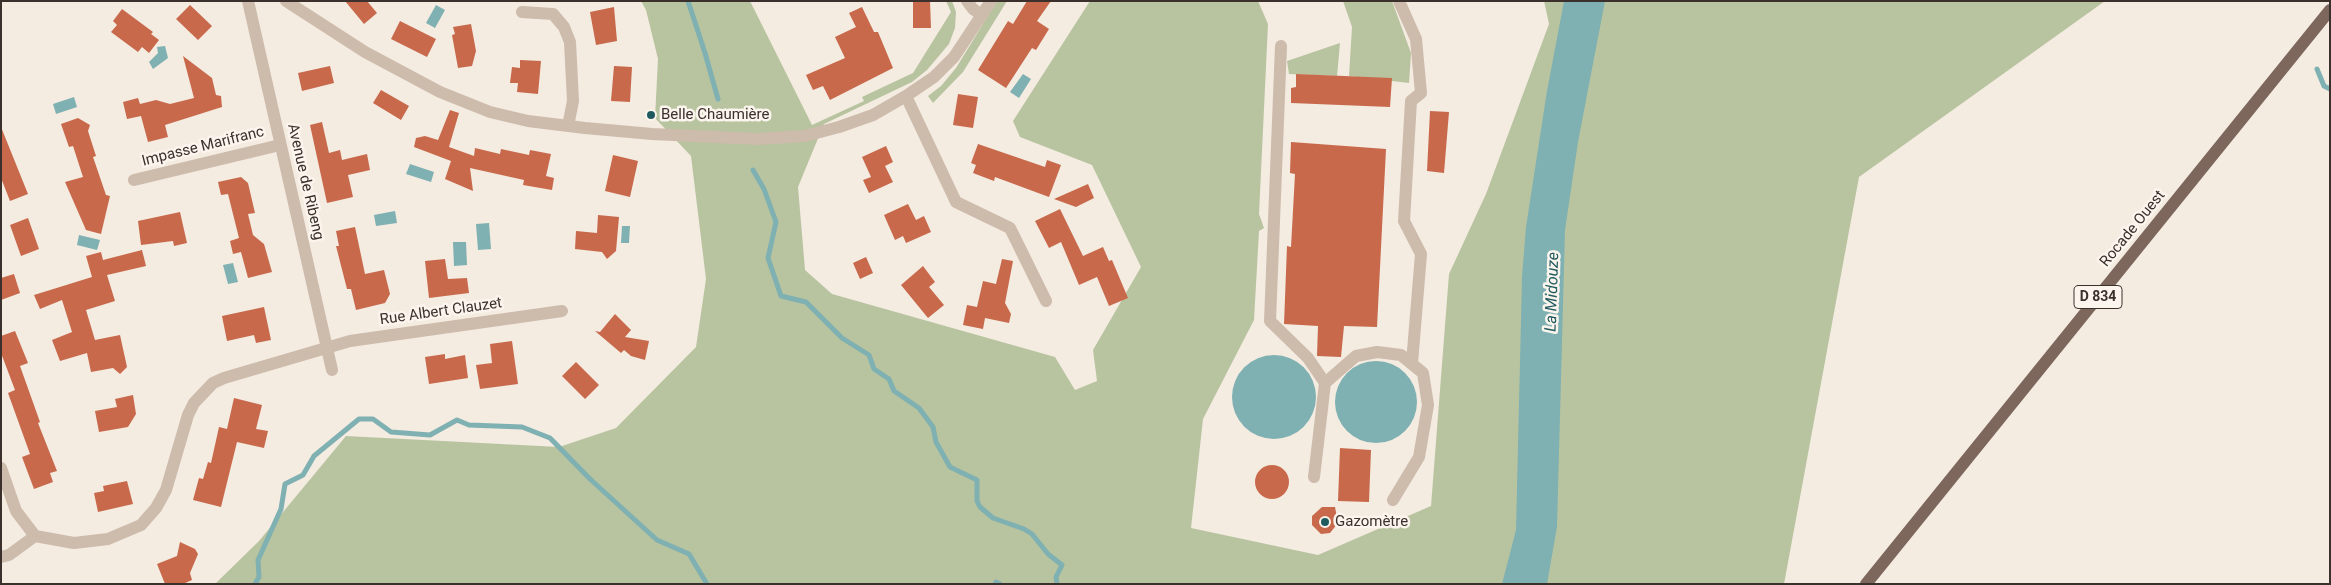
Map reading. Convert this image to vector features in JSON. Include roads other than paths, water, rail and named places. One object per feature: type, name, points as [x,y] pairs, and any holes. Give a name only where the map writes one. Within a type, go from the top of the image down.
[{"type":"main road","name":"Rocade Ouest","points":[[1866,584],[2330,10]]},
{"type":"street","name":"Avenue de Ribeng","points":[[248,1],[332,370]]},
{"type":"street","points":[[967,1],[972,9],[982,15]]},
{"type":"street","points":[[295,3],[365,52],[440,92],[490,112],[568,126],[652,134],[758,139],[805,136],[839,128],[873,115],[906,96],[934,77],[954,57],[991,1]]},
{"type":"street","points":[[1399,1],[1416,39],[1421,93],[1411,101],[1404,221],[1421,254],[1412,363]]},
{"type":"street","points":[[522,12],[553,14],[564,27],[570,42],[573,101],[568,126]]},
{"type":"street","points":[[1281,46],[1270,321],[1308,358],[1325,383],[1314,477]]},
{"type":"street","points":[[906,96],[956,202],[1010,228],[1046,301]]},
{"type":"street","name":"Impasse Marifranc","points":[[134,180],[280,145]]},
{"type":"street","name":"Rue Albert Clauzet","points":[[35,536],[74,543],[92,542],[108,539],[141,525],[156,508],[166,490],[188,415],[194,403],[208,388],[224,378],[350,341],[562,311]]},
{"type":"street","points":[[1325,383],[1356,356],[1377,352],[1401,355],[1424,373],[1428,405],[1419,456],[1393,500]]},
{"type":"street","points":[[1,468],[16,511],[35,536],[1,558]]},
{"type":"water","name":"La Midouze","points":[[1564,1],[1605,1],[1578,142],[1565,230],[1557,527],[1547,584],[1502,584],[1516,530],[1522,277],[1526,227],[1547,91]]},
{"type":"water","points":[[436,5],[445,10],[435,28],[426,23]]},
{"type":"water","points":[[165,46],[168,58],[153,69],[149,62],[158,53],[157,47]]},
{"type":"water","points":[[1023,74],[1031,79],[1019,98],[1010,92]]},
{"type":"water","points":[[74,97],[77,107],[56,114],[53,104]]},
{"type":"water","points":[[410,164],[434,172],[431,182],[406,174]]},
{"type":"water","points":[[395,211],[397,223],[376,226],[374,215]]},
{"type":"water","points":[[489,223],[491,249],[478,250],[476,224]]},
{"type":"water","points":[[622,226],[630,226],[629,243],[621,243]]},
{"type":"water","points":[[79,235],[100,240],[97,250],[77,245]]},
{"type":"water","points":[[453,242],[466,242],[467,265],[454,266]]},
{"type":"water","points":[[233,263],[238,282],[228,284],[223,265]]},
{"type":"water","points":[[1274,355],[1290,358],[1304,367],[1313,381],[1316,397],[1313,413],[1304,427],[1290,436],[1274,439],[1258,436],[1244,427],[1235,413],[1232,397],[1235,381],[1244,367],[1258,358]]},
{"type":"water","points":[[1376,361],[1392,364],[1405,373],[1414,386],[1417,402],[1414,418],[1405,431],[1392,440],[1376,443],[1360,440],[1347,431],[1338,418],[1335,402],[1338,386],[1347,373],[1360,364]]},
{"type":"waterway","points":[[688,1],[718,99]]},
{"type":"waterway","points":[[2317,69],[2324,86],[2330,89]]},
{"type":"waterway","points":[[753,170],[764,189],[776,222],[768,258],[781,296],[806,302],[842,338],[869,355],[874,369],[889,379],[894,391],[919,408],[933,427],[936,442],[950,467],[977,480],[977,501],[980,507],[993,518],[1024,529],[1032,534],[1048,554],[1062,565],[1056,577],[1057,584]]},
{"type":"waterway","points":[[255,584],[259,577],[258,560],[281,509],[285,484],[303,475],[314,456],[359,419],[373,419],[391,432],[430,435],[457,420],[469,425],[522,427],[550,438],[590,479],[657,540],[689,554],[707,584]]},
{"type":"waterway","points":[[995,584],[996,582],[1000,584]]},
{"type":"place","name":"Belle Chaumière","points":[[651,115]]},
{"type":"place","name":"Gazomètre","points":[[1325,522]]}]
